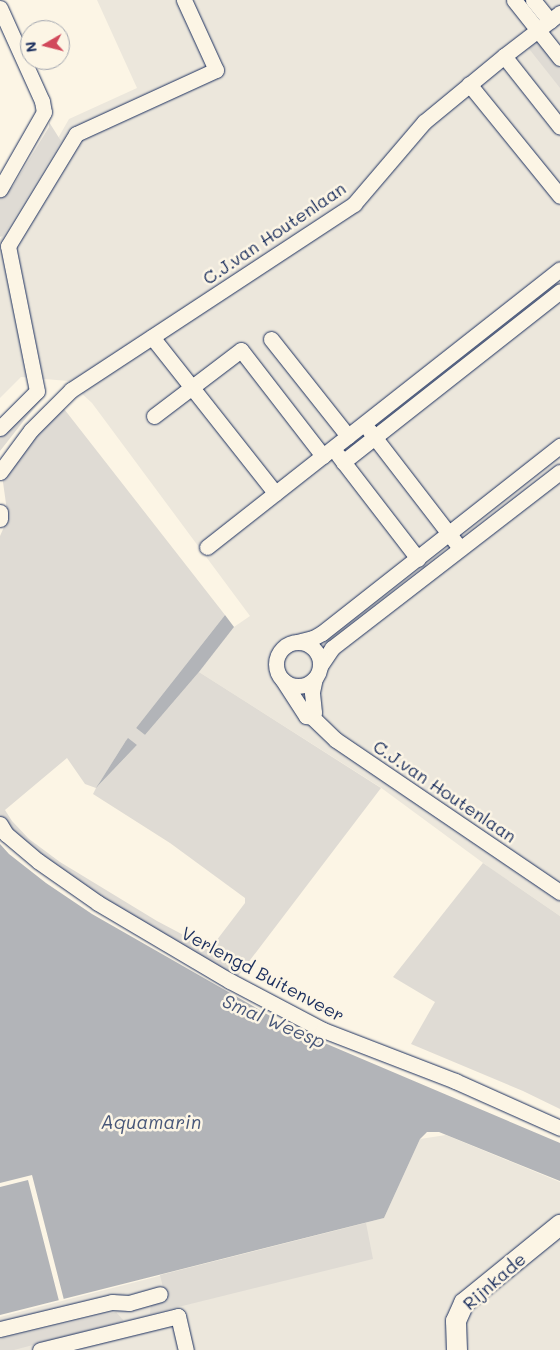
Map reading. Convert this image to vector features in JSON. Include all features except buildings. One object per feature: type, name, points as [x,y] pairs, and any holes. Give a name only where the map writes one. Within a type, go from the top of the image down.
[{"type":"street","points":[[0,428],[37,391],[8,246],[76,134],[216,70],[184,0]]},
{"type":"street","points":[[514,0],[549,22]]},
{"type":"street","points":[[533,0],[549,22],[560,58]]},
{"type":"street","points":[[0,8],[42,101],[44,112],[0,189]]},
{"type":"street","name":"C.J.van Houtenlaan","points":[[0,472],[31,430],[71,390],[354,204],[424,122],[504,56],[549,22]]},
{"type":"street","points":[[504,56],[560,127]]},
{"type":"street","points":[[469,84],[560,196]]},
{"type":"street","points":[[207,547],[511,308],[558,276]]},
{"type":"street","points":[[343,462],[560,292]]},
{"type":"street","points":[[511,308],[523,322]]},
{"type":"street","points":[[152,337],[275,493]]},
{"type":"street","points":[[271,339],[348,436]]},
{"type":"street","points":[[462,346],[473,360]]},
{"type":"street","points":[[154,416],[240,350],[328,452],[343,462],[418,560]]},
{"type":"street","points":[[364,423],[461,550]]},
{"type":"street","points":[[318,672],[305,685],[293,685],[282,679],[276,668],[278,655],[285,646],[313,638],[322,633],[450,535],[560,446]]},
{"type":"street","points":[[312,717],[314,712],[312,692],[318,672],[332,648],[557,480]]},
{"type":"street","points":[[0,512],[0,519]]},
{"type":"street","points":[[297,642],[303,642],[314,648],[318,672]]},
{"type":"street","name":"C.J.van Houtenlaan","points":[[282,679],[306,716],[312,717],[336,740],[560,892]]},
{"type":"street","name":"Verlengd Buitenveer","points":[[0,824],[6,834],[31,855],[98,903],[230,981],[323,1030],[456,1081],[560,1128]]},
{"type":"street","name":"Rijnkade","points":[[457,1350],[456,1322],[464,1303],[560,1225]]},
{"type":"street","points":[[0,1330],[112,1302],[129,1303],[160,1294]]},
{"type":"street","points":[[40,1350],[178,1316],[186,1350]]},
{"type":"shaded area","points":[[97,0],[560,0],[560,916],[490,868],[380,787],[199,672],[234,627],[250,616],[92,403],[68,381],[21,377],[0,398],[0,239],[69,119],[137,88]]},
{"type":"shaded area","points":[[536,38],[560,68],[560,88],[526,45]]},
{"type":"shaded area","points":[[49,122],[61,141],[3,236],[0,237],[0,197],[13,186],[49,127]]},
{"type":"shaded area","points":[[46,394],[22,423],[0,451],[0,434]]},
{"type":"shaded area","points":[[61,405],[225,615],[136,728],[145,735],[199,672],[381,788],[238,976],[201,960],[94,898],[0,829],[0,536],[8,518],[2,475]],"holes":[[[125,742],[137,745],[98,786],[98,785]],[[67,758],[85,784],[96,788],[93,794],[170,843],[245,898],[245,903],[210,949],[157,921],[60,862],[29,839],[12,821],[5,810]]]},
{"type":"shaded area","points":[[483,863],[560,916],[560,1109],[523,1091],[411,1044],[435,1002],[393,977]]},
{"type":"shaded area","points":[[446,1135],[560,1182],[560,1350],[0,1350],[0,1317],[384,1218],[420,1139]]},
{"type":"shaded area","points":[[366,1223],[373,1259],[150,1314],[151,1300],[165,1296],[160,1275]]},
{"type":"shaded area","points":[[116,1312],[124,1321],[14,1350],[0,1350],[0,1339]]},
{"type":"water","points":[[225,615],[234,627],[199,672],[145,735],[136,728]]},
{"type":"water","points":[[128,738],[137,745],[96,788],[125,742]]},
{"type":"water","name":"Aquamarin","points":[[0,844],[9,854],[46,883],[92,914],[286,1025],[560,1143],[560,1181],[439,1132],[427,1132],[420,1139],[384,1218],[0,1315]]},
{"type":"pier","points":[[32,1175],[64,1300],[59,1301],[28,1180],[0,1187],[0,1183]]},
{"type":"water label","name":"Smal Weesp","points":[[274,1021]]}]
